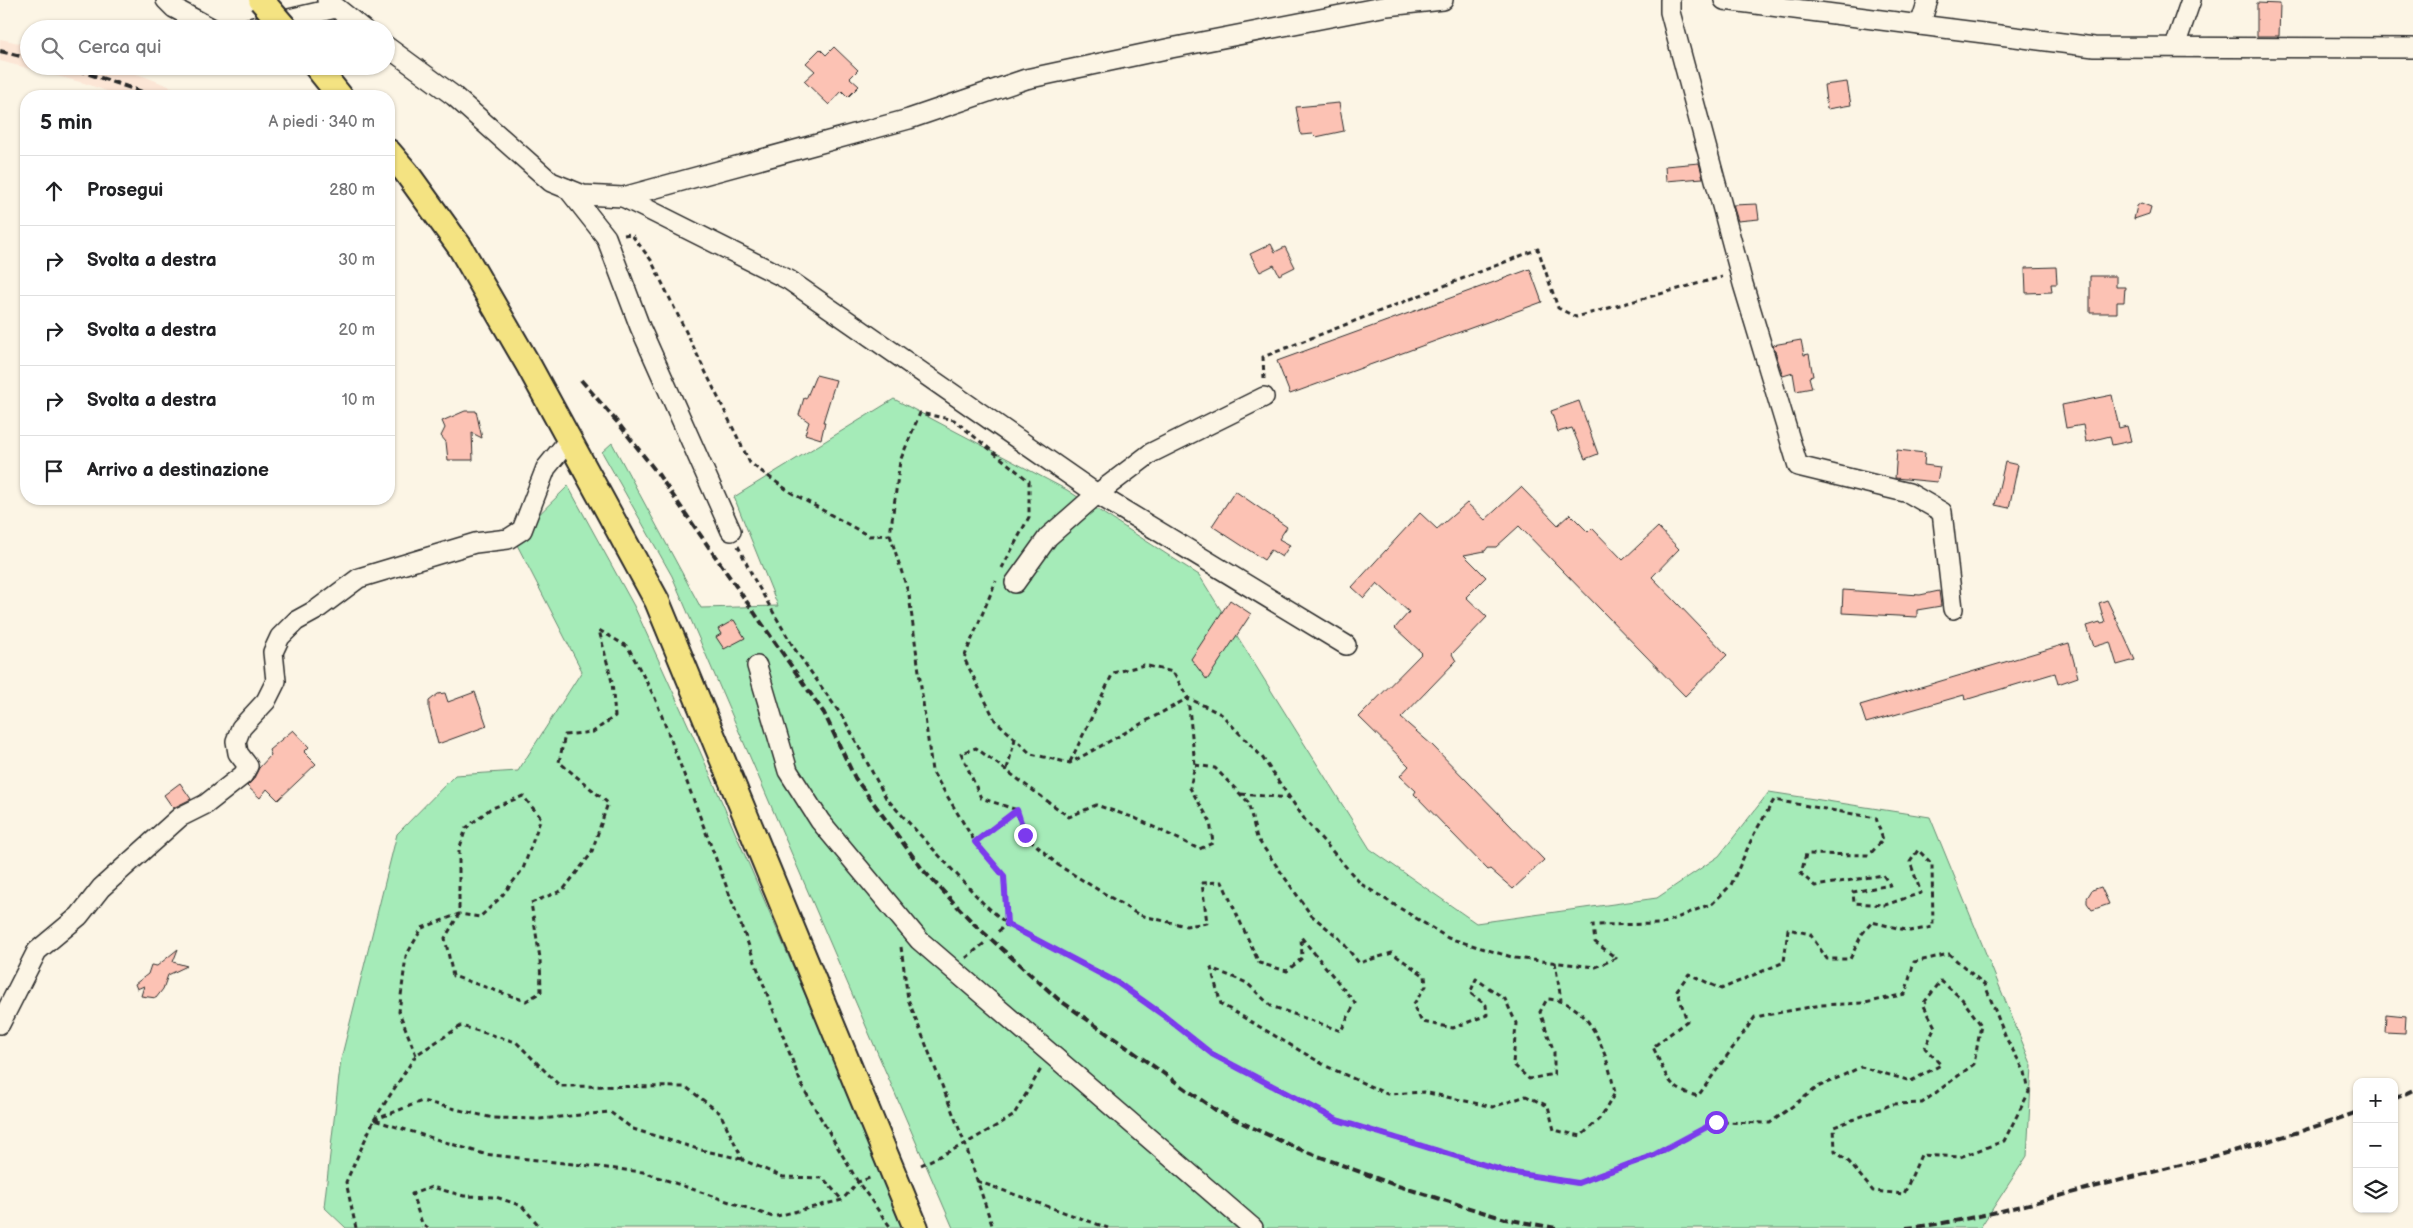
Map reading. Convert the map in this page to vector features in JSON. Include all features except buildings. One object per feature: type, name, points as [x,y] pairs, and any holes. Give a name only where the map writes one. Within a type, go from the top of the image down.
[{"type":"main road","points":[[261,0],[278,20]]},
{"type":"main road","points":[[323,75],[335,90]]},
{"type":"main road","points":[[395,159],[460,247],[529,366],[568,441],[657,601],[916,1228]]},
{"type":"street","points":[[166,0],[174,8],[196,20]]},
{"type":"street","points":[[395,53],[454,96],[552,182],[583,195],[624,197],[909,119],[1026,79],[1171,48],[1378,8],[1443,0]]},
{"type":"street","points":[[1670,0],[1670,12],[1744,284],[1798,466],[1909,493],[1942,512],[1953,609]]},
{"type":"street","points":[[1724,0],[1920,26],[2094,46],[2413,48]]},
{"type":"street","points":[[1920,26],[1928,0]]},
{"type":"street","points":[[2175,46],[2191,0]]},
{"type":"street","points":[[277,20],[331,4],[351,20]]},
{"type":"street","points":[[568,189],[606,237],[640,327],[731,532]]},
{"type":"street","points":[[624,197],[789,280],[1097,494],[1346,645]]},
{"type":"street","points":[[1006,580],[1048,537],[1097,494],[1151,452],[1264,397]]},
{"type":"street","points":[[0,1024],[37,951],[80,916],[101,888],[180,817],[206,804],[243,775],[248,766],[238,754],[236,740],[241,728],[266,701],[276,681],[272,652],[280,637],[296,621],[316,610],[359,578],[475,543],[508,539],[515,535],[522,530],[546,468],[568,441]]},
{"type":"street","points":[[757,666],[776,738],[788,771],[820,821],[896,914],[919,940],[1253,1228]]},
{"type":"path","points":[[606,237],[631,234],[652,260],[750,463],[790,492],[869,536],[890,535]]},
{"type":"path","points":[[1264,397],[1263,357],[1538,249],[1558,308],[1576,317],[1724,277],[1733,284],[1744,284]]},
{"type":"path","points":[[1001,569],[1029,517],[1029,481],[954,420],[920,413],[900,461],[890,535],[909,594],[932,771],[975,842],[1004,876],[1007,924]]},
{"type":"path","points":[[731,532],[754,579],[794,648],[844,719],[886,798],[983,902],[1007,924],[1118,983],[1163,1015],[1212,1054],[1337,1120],[1508,1172],[1578,1183],[1654,1155],[1716,1122],[1770,1122],[1818,1087],[1860,1067],[1912,1081],[1941,1065],[1925,1048],[1935,1027],[1923,1004],[1941,981],[1962,999],[1982,1025],[1974,1064],[1922,1104],[1893,1104],[1834,1127],[1835,1151],[1849,1162],[1873,1191],[1904,1194],[1921,1155],[1960,1157],[2004,1141],[2029,1092],[2025,1072],[2006,1038],[1985,985],[1950,954],[1914,962],[1905,994],[1865,1002],[1821,1004],[1755,1017],[1698,1096],[1682,1093],[1669,1081],[1652,1047],[1687,1022],[1677,990],[1689,974],[1721,989],[1784,962],[1788,929],[1810,934],[1827,959],[1850,959],[1862,934],[1872,922],[1910,932],[1933,927],[1932,864],[1918,850],[1910,862],[1921,893],[1885,905],[1854,903],[1853,892],[1890,885],[1883,875],[1815,886],[1801,874],[1806,854],[1869,855],[1883,840],[1876,818],[1774,800],[1754,834],[1731,884],[1713,903],[1662,924],[1593,925],[1595,942],[1616,958],[1596,967],[1515,958],[1448,938],[1361,884],[1305,820],[1262,756],[1221,714],[1188,698]]},
{"type":"path","points":[[1006,580],[964,658],[995,720],[1031,754],[1070,763],[1188,698]]},
{"type":"path","points":[[416,1055],[399,1012],[406,956],[422,928],[459,914],[480,917],[501,898],[523,869],[541,818],[523,796],[490,809],[466,828],[459,850],[459,914],[445,938],[453,976],[526,1001],[541,992],[540,958],[531,903],[563,890],[591,854],[608,803],[559,762],[565,735],[593,732],[615,716],[612,682],[598,630],[628,646],[655,698],[802,1086],[858,1182],[891,1228]]},
{"type":"path","points":[[1017,810],[981,798],[961,754],[976,748],[1069,816],[1096,806],[1135,818],[1198,849],[1213,843],[1210,821],[1190,788],[1195,765],[1188,698],[1173,672],[1144,665],[1113,673],[1070,763]]},
{"type":"path","points":[[1007,769],[1015,738]]},
{"type":"path","points":[[1017,810],[1025,835],[1058,865],[1140,916],[1186,926],[1207,923],[1202,883],[1222,882],[1259,963],[1287,971],[1302,958],[1302,937],[1355,1003],[1341,1030],[1271,1006],[1247,983],[1211,968],[1221,1004],[1326,1066],[1387,1094],[1424,1092],[1493,1107],[1526,1096],[1548,1106],[1554,1130],[1581,1136],[1601,1117],[1615,1093],[1607,1057],[1586,1016],[1561,1000],[1547,1000],[1540,1012],[1554,1052],[1554,1074],[1529,1080],[1513,1064],[1516,1023],[1505,999],[1476,979],[1470,994],[1486,1005],[1487,1015],[1453,1028],[1422,1022],[1413,1005],[1426,986],[1425,976],[1392,953],[1359,963],[1338,938],[1311,915],[1257,838],[1248,802],[1215,768],[1195,765]]},
{"type":"path","points":[[1240,794],[1290,798]]},
{"type":"path","points":[[975,842],[1017,810]]},
{"type":"path","points":[[896,914],[908,999],[965,1144],[993,1228]]},
{"type":"path","points":[[996,934],[1007,924]]},
{"type":"path","points":[[952,969],[987,942]]},
{"type":"path","points":[[1555,962],[1561,1000]]},
{"type":"path","points":[[356,1228],[346,1182],[374,1120],[416,1055],[461,1026],[516,1042],[560,1086],[686,1087],[720,1113],[743,1160]]},
{"type":"path","points":[[921,1165],[965,1144],[1013,1116],[1050,1053]]},
{"type":"path","points":[[374,1120],[422,1101],[493,1118],[540,1119],[610,1112],[633,1129],[701,1150],[743,1160],[783,1177],[823,1178],[842,1200]]},
{"type":"path","points":[[374,1120],[484,1154],[643,1172],[773,1217],[842,1200],[858,1182],[875,1177]]},
{"type":"path","points":[[977,1181],[1108,1228]]},
{"type":"path","points":[[428,1228],[422,1222],[412,1194],[432,1187],[464,1196],[496,1197],[522,1206],[541,1228]]},
{"type":"shaded area","points":[[0,39],[20,43],[20,66],[0,61]]},
{"type":"shaded area","points":[[53,75],[140,75],[179,90],[104,90]]},
{"type":"green space","points":[[894,399],[1067,490],[1199,575],[1370,849],[1476,923],[1657,898],[1719,856],[1769,792],[1930,817],[2032,1066],[2027,1156],[1980,1228],[953,1228],[672,576],[602,452],[612,443],[701,608],[778,606],[734,497]]},
{"type":"green space","points":[[568,486],[634,606],[699,749],[906,1228],[346,1228],[324,1207],[341,1059],[397,834],[455,775],[518,771],[582,671],[514,539]]},
{"type":"railway","points":[[0,51],[20,56]]},
{"type":"railway","points":[[92,75],[136,90]]},
{"type":"railway","points":[[581,380],[658,474],[824,713],[855,778],[923,870],[973,923],[1058,999],[1217,1111],[1294,1147],[1395,1185],[1505,1219],[1556,1228]]},
{"type":"railway","points":[[2398,1097],[2413,1090]]},
{"type":"railway","points":[[1906,1228],[1932,1225],[2034,1203],[2234,1151],[2296,1133],[2353,1113]]},
{"type":"route","points":[[1025,835],[1017,810],[975,842],[1004,876],[1007,924],[1118,983],[1163,1015],[1212,1054],[1337,1120],[1508,1172],[1578,1183],[1654,1155],[1716,1122]]}]
